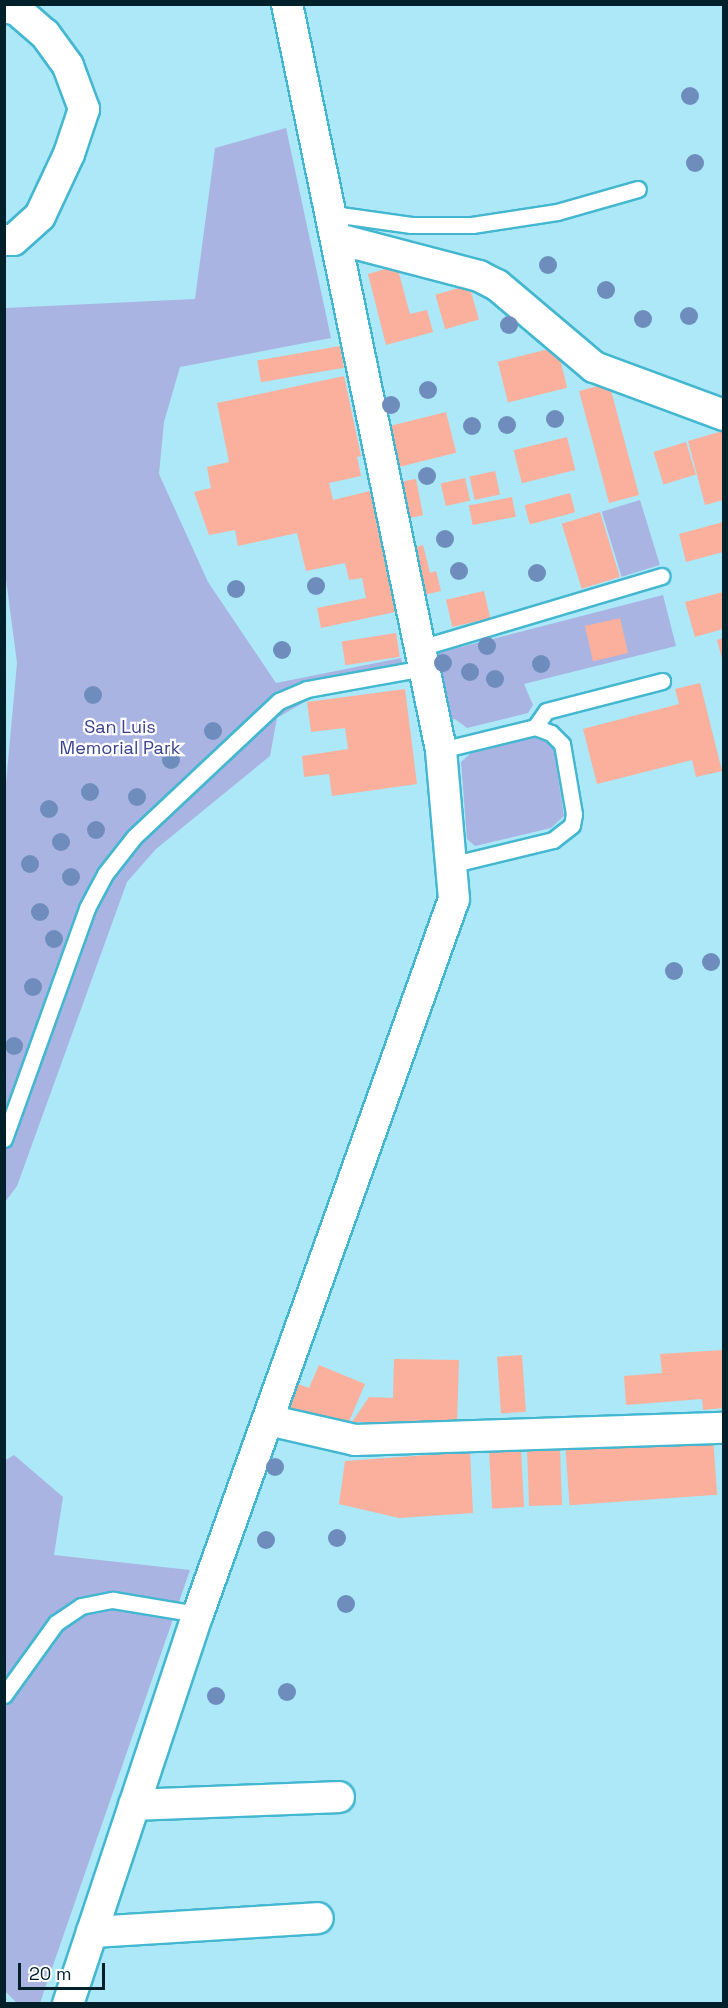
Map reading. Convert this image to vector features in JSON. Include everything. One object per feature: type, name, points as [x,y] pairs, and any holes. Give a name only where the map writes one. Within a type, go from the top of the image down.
[{"type":"street","points":[[68,2004],[198,1614],[448,925],[454,899],[441,750],[335,227],[287,4]]},
{"type":"street","points":[[4,7],[17,10],[45,34],[68,66],[84,109],[69,154],[40,216],[13,240],[4,240]]},
{"type":"street","points":[[335,227],[479,276],[497,285],[594,368],[723,415]]},
{"type":"street","points":[[268,1420],[355,1440],[723,1428]]},
{"type":"street","points":[[134,1805],[339,1797]]},
{"type":"street","points":[[92,1932],[318,1918]]},
{"type":"lane","points":[[335,227],[472,225],[557,212],[638,189]]},
{"type":"lane","points":[[4,1139],[87,908],[105,874],[134,837],[279,701],[307,689],[422,658],[662,576]]},
{"type":"lane","points":[[535,727],[546,711],[662,681]]},
{"type":"lane","points":[[441,750],[535,727],[551,733],[562,744],[574,814],[572,825],[553,840],[450,865]]},
{"type":"lane","points":[[4,1695],[56,1623],[81,1606],[113,1600],[198,1614]]},
{"type":"green space","name":"San Luis Memorial Park","points":[[286,128],[331,338],[180,367],[164,422],[159,474],[208,582],[276,683],[401,658],[405,680],[313,697],[277,718],[270,756],[156,849],[127,882],[17,1186],[5,1202],[4,805],[17,663],[4,564],[5,308],[195,299],[215,148]]},
{"type":"green space","points":[[640,500],[660,565],[622,577],[602,512]]},
{"type":"green space","points":[[663,595],[676,646],[524,684],[533,705],[528,713],[467,728],[455,719],[443,722],[426,656]]},
{"type":"green space","points":[[536,737],[544,738],[554,750],[564,816],[551,828],[475,846],[467,839],[461,762],[472,752]]},
{"type":"green space","points":[[14,1455],[63,1497],[54,1555],[190,1570],[40,2003],[17,2003],[5,1991],[4,1461]]},
{"type":"building","points":[[397,266],[410,314],[427,310],[433,332],[386,345],[368,274]]},
{"type":"building","points":[[469,285],[479,320],[445,329],[435,295]]},
{"type":"building","points":[[340,346],[344,368],[261,382],[257,361]]},
{"type":"building","points":[[557,347],[567,388],[508,403],[498,362]]},
{"type":"building","points":[[344,376],[361,456],[357,457],[361,476],[329,483],[333,500],[370,491],[395,612],[321,628],[317,608],[366,598],[362,578],[349,580],[345,563],[306,571],[297,533],[238,546],[235,530],[209,535],[194,492],[211,488],[207,467],[229,462],[217,403]]},
{"type":"building","points":[[609,383],[639,495],[609,503],[579,391]]},
{"type":"building","points":[[446,412],[456,453],[398,467],[388,427]]},
{"type":"building","points":[[723,431],[723,500],[705,505],[688,441]]},
{"type":"building","points":[[567,437],[575,470],[522,483],[514,450]]},
{"type":"building","points":[[686,442],[696,475],[663,484],[653,452]]},
{"type":"building","points":[[495,471],[500,494],[475,500],[470,476]]},
{"type":"building","points":[[465,478],[470,500],[446,506],[441,484]]},
{"type":"building","points":[[416,479],[423,515],[408,518],[401,482]]},
{"type":"building","points":[[570,493],[575,512],[530,524],[525,505]]},
{"type":"building","points":[[512,497],[516,517],[473,525],[469,505]]},
{"type":"building","points":[[600,512],[620,577],[582,589],[562,524]]},
{"type":"building","points":[[723,522],[723,552],[686,562],[679,534]]},
{"type":"building","points":[[423,545],[430,573],[436,571],[441,591],[423,595],[413,548]]},
{"type":"building","points":[[484,591],[490,618],[452,627],[446,600]]},
{"type":"building","points":[[723,592],[723,629],[695,637],[685,602]]},
{"type":"building","points":[[620,618],[628,653],[593,661],[585,626]]},
{"type":"building","points":[[396,633],[400,657],[345,665],[342,642]]},
{"type":"building","points":[[723,638],[723,662],[717,640]]},
{"type":"building","points":[[700,683],[722,771],[696,777],[692,760],[597,784],[583,729],[679,704],[675,689]]},
{"type":"building","points":[[405,689],[417,784],[332,796],[329,774],[304,777],[302,756],[348,749],[345,728],[311,732],[307,702]]},
{"type":"building","points":[[723,1350],[723,1408],[703,1410],[702,1399],[626,1405],[624,1376],[662,1373],[660,1354]]},
{"type":"building","points":[[522,1355],[526,1412],[501,1414],[497,1357]]},
{"type":"building","points":[[394,1359],[459,1360],[457,1423],[352,1422],[369,1397],[393,1398]]},
{"type":"building","points":[[319,1365],[365,1384],[345,1431],[288,1408],[298,1384],[309,1388]]},
{"type":"building","points":[[713,1436],[717,1495],[569,1505],[565,1446]]},
{"type":"building","points":[[560,1447],[562,1505],[529,1506],[527,1448]]},
{"type":"building","points":[[521,1449],[524,1507],[492,1509],[489,1451]]},
{"type":"building","points":[[470,1452],[473,1513],[399,1518],[339,1504],[345,1461]]}]
